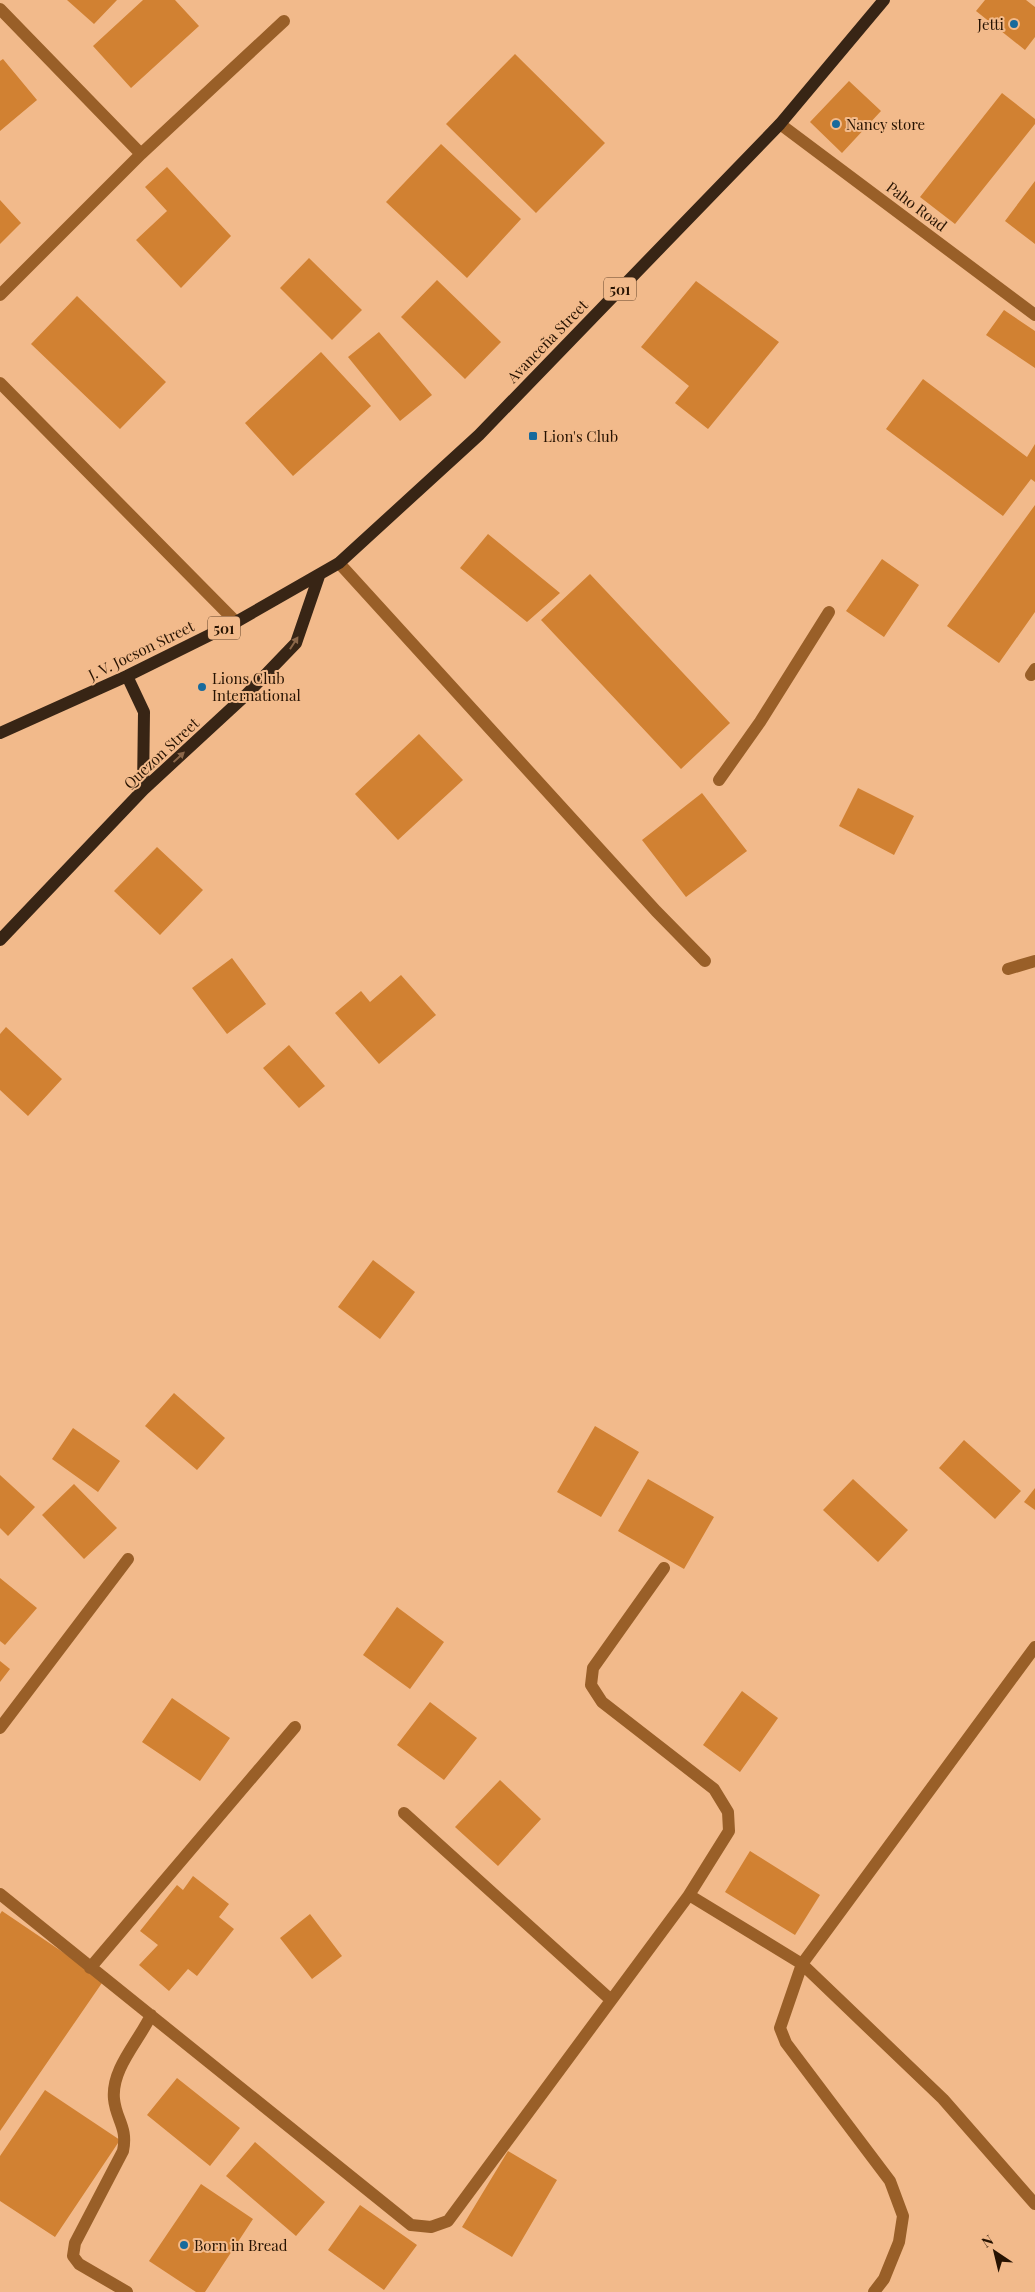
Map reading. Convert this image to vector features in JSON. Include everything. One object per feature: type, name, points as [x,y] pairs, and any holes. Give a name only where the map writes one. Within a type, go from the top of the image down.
[{"type":"main road","name":"Avanceña Street","points":[[319,576],[340,563],[479,435],[780,124],[884,0]]},
{"type":"main road","name":"J. V. Jocson Street","points":[[0,733],[127,676],[236,622],[319,576]]},
{"type":"main road","name":"Quezon Street","points":[[0,940],[144,790],[247,694],[296,643],[319,576]]},
{"type":"main road","points":[[127,676],[144,712],[144,790]]},
{"type":"street","points":[[0,10],[141,154]]},
{"type":"street","points":[[0,295],[141,154],[284,21]]},
{"type":"street","name":"Paho Road","points":[[780,124],[1035,315]]},
{"type":"street","points":[[0,383],[236,622]]},
{"type":"street","points":[[340,563],[656,910],[705,961]]},
{"type":"street","points":[[719,780],[760,722],[829,612]]},
{"type":"street","points":[[1008,968],[1035,960]]},
{"type":"street","points":[[0,1728],[128,1559]]},
{"type":"street","points":[[0,1894],[411,2225],[431,2227],[448,2221],[689,1895],[729,1831],[728,1812],[714,1789],[602,1702],[592,1685],[594,1668],[664,1568]]},
{"type":"street","points":[[874,2292],[884,2279],[899,2242],[903,2216],[890,2181],[786,2044],[780,2028],[802,1964],[1035,1646]]},
{"type":"street","points":[[90,1968],[295,1727]]},
{"type":"street","points":[[404,1813],[612,2000]]},
{"type":"street","points":[[689,1895],[802,1964],[943,2098],[1035,2204]]},
{"type":"street","points":[[127,2292],[80,2264],[73,2256],[75,2243],[123,2151],[126,2137],[114,2098],[120,2066],[145,2030],[151,2016]]},
{"type":"building","points":[[67,0],[117,0],[94,24]]},
{"type":"building","points":[[143,0],[175,0],[199,26],[131,88],[93,46]]},
{"type":"building","name":"Jetti","points":[[985,0],[1026,0],[1035,7],[1035,37],[1025,50],[976,11]]},
{"type":"building","points":[[515,54],[605,143],[536,213],[446,124]]},
{"type":"building","points":[[3,59],[37,100],[0,131],[0,61]]},
{"type":"building","points":[[849,81],[881,111],[842,153],[810,122]]},
{"type":"building","points":[[1002,93],[1035,119],[1035,124],[955,224],[920,197]]},
{"type":"building","points":[[441,144],[521,219],[467,278],[386,202]]},
{"type":"building","points":[[167,167],[231,236],[181,288],[136,240],[167,211],[145,187]]},
{"type":"building","points":[[1035,181],[1035,244],[1005,221]]},
{"type":"building","points":[[0,200],[21,223],[0,244]]},
{"type":"building","points":[[309,258],[362,310],[332,340],[280,288]]},
{"type":"building","points":[[437,280],[501,342],[465,379],[401,317]]},
{"type":"building","points":[[696,281],[779,342],[708,429],[675,403],[689,386],[641,347]]},
{"type":"building","points":[[77,296],[166,382],[120,429],[31,344]]},
{"type":"building","points":[[1004,310],[1035,331],[1035,368],[986,335]]},
{"type":"building","points":[[379,332],[432,395],[400,421],[348,357]]},
{"type":"building","points":[[321,352],[371,406],[293,476],[245,423]]},
{"type":"building","points":[[923,379],[1027,457],[1035,444],[1035,482],[1031,479],[1003,516],[886,429]]},
{"type":"building","points":[[1035,505],[1035,612],[999,663],[947,626]]},
{"type":"building","points":[[488,534],[560,593],[527,622],[460,568]]},
{"type":"building","points":[[882,559],[919,585],[884,637],[846,611]]},
{"type":"building","points":[[590,574],[730,723],[681,769],[541,620]]},
{"type":"building","points":[[419,734],[463,780],[398,840],[355,794]]},
{"type":"building","points":[[858,788],[914,816],[894,855],[839,826]]},
{"type":"building","points":[[702,793],[747,851],[686,897],[642,840]]},
{"type":"building","points":[[157,847],[203,890],[160,935],[114,891]]},
{"type":"building","points":[[232,958],[266,1004],[227,1034],[192,988]]},
{"type":"building","points":[[401,975],[436,1015],[379,1064],[335,1013],[361,991],[370,1002]]},
{"type":"building","points":[[6,1027],[62,1079],[28,1116],[0,1090],[0,1034]]},
{"type":"building","points":[[289,1045],[325,1086],[299,1108],[263,1068]]},
{"type":"building","points":[[373,1260],[415,1292],[380,1339],[338,1307]]},
{"type":"building","points":[[174,1393],[225,1438],[197,1470],[145,1426]]},
{"type":"building","points":[[595,1426],[639,1452],[601,1517],[557,1492]]},
{"type":"building","points":[[73,1428],[120,1461],[98,1492],[52,1459]]},
{"type":"building","points":[[964,1440],[1021,1491],[995,1519],[939,1468]]},
{"type":"building","points":[[0,1475],[35,1507],[8,1536],[0,1528]]},
{"type":"building","points":[[648,1479],[714,1517],[684,1569],[618,1531]]},
{"type":"building","points":[[853,1479],[908,1530],[878,1562],[823,1510]]},
{"type":"building","points":[[74,1484],[117,1528],[84,1559],[42,1515]]},
{"type":"building","points":[[1035,1488],[1035,1510],[1024,1502]]},
{"type":"building","points":[[0,1578],[37,1608],[5,1645],[0,1641]]},
{"type":"building","points":[[397,1607],[444,1642],[410,1689],[363,1655]]},
{"type":"building","points":[[0,1661],[10,1669],[0,1682]]},
{"type":"building","points":[[742,1691],[778,1718],[740,1772],[703,1745]]},
{"type":"building","points":[[172,1698],[230,1738],[200,1781],[142,1742]]},
{"type":"building","points":[[430,1702],[477,1738],[444,1780],[397,1745]]},
{"type":"building","points":[[500,1780],[541,1819],[498,1866],[455,1827]]},
{"type":"building","points":[[750,1851],[820,1895],[795,1935],[725,1892]]},
{"type":"building","points":[[193,1876],[229,1904],[219,1917],[234,1929],[197,1976],[188,1969],[169,1991],[139,1965],[158,1945],[140,1931],[177,1885],[183,1890]]},
{"type":"building","points":[[2,1911],[104,1980],[0,2131],[0,1914]]},
{"type":"building","points":[[310,1914],[342,1956],[312,1979],[280,1938]]},
{"type":"building","points":[[177,2078],[240,2128],[210,2166],[147,2115]]},
{"type":"building","points":[[45,2090],[120,2140],[55,2237],[0,2201],[0,2156]]},
{"type":"building","points":[[255,2142],[325,2202],[296,2236],[226,2176]]},
{"type":"building","points":[[508,2151],[557,2180],[512,2257],[462,2227]]},
{"type":"building","points":[[201,2184],[253,2219],[205,2292],[196,2292],[149,2261]]},
{"type":"building","points":[[360,2205],[417,2245],[384,2290],[328,2250]]},
{"type":"place","name":"Jetti","points":[[1014,24]]},
{"type":"place","name":"Nancy store","points":[[836,124]]},
{"type":"place","name":"Lion's Club","points":[[533,436]]},
{"type":"place","name":"Lions Club International","points":[[202,687]]},
{"type":"place","name":"Born in Bread","points":[[184,2245]]}]
